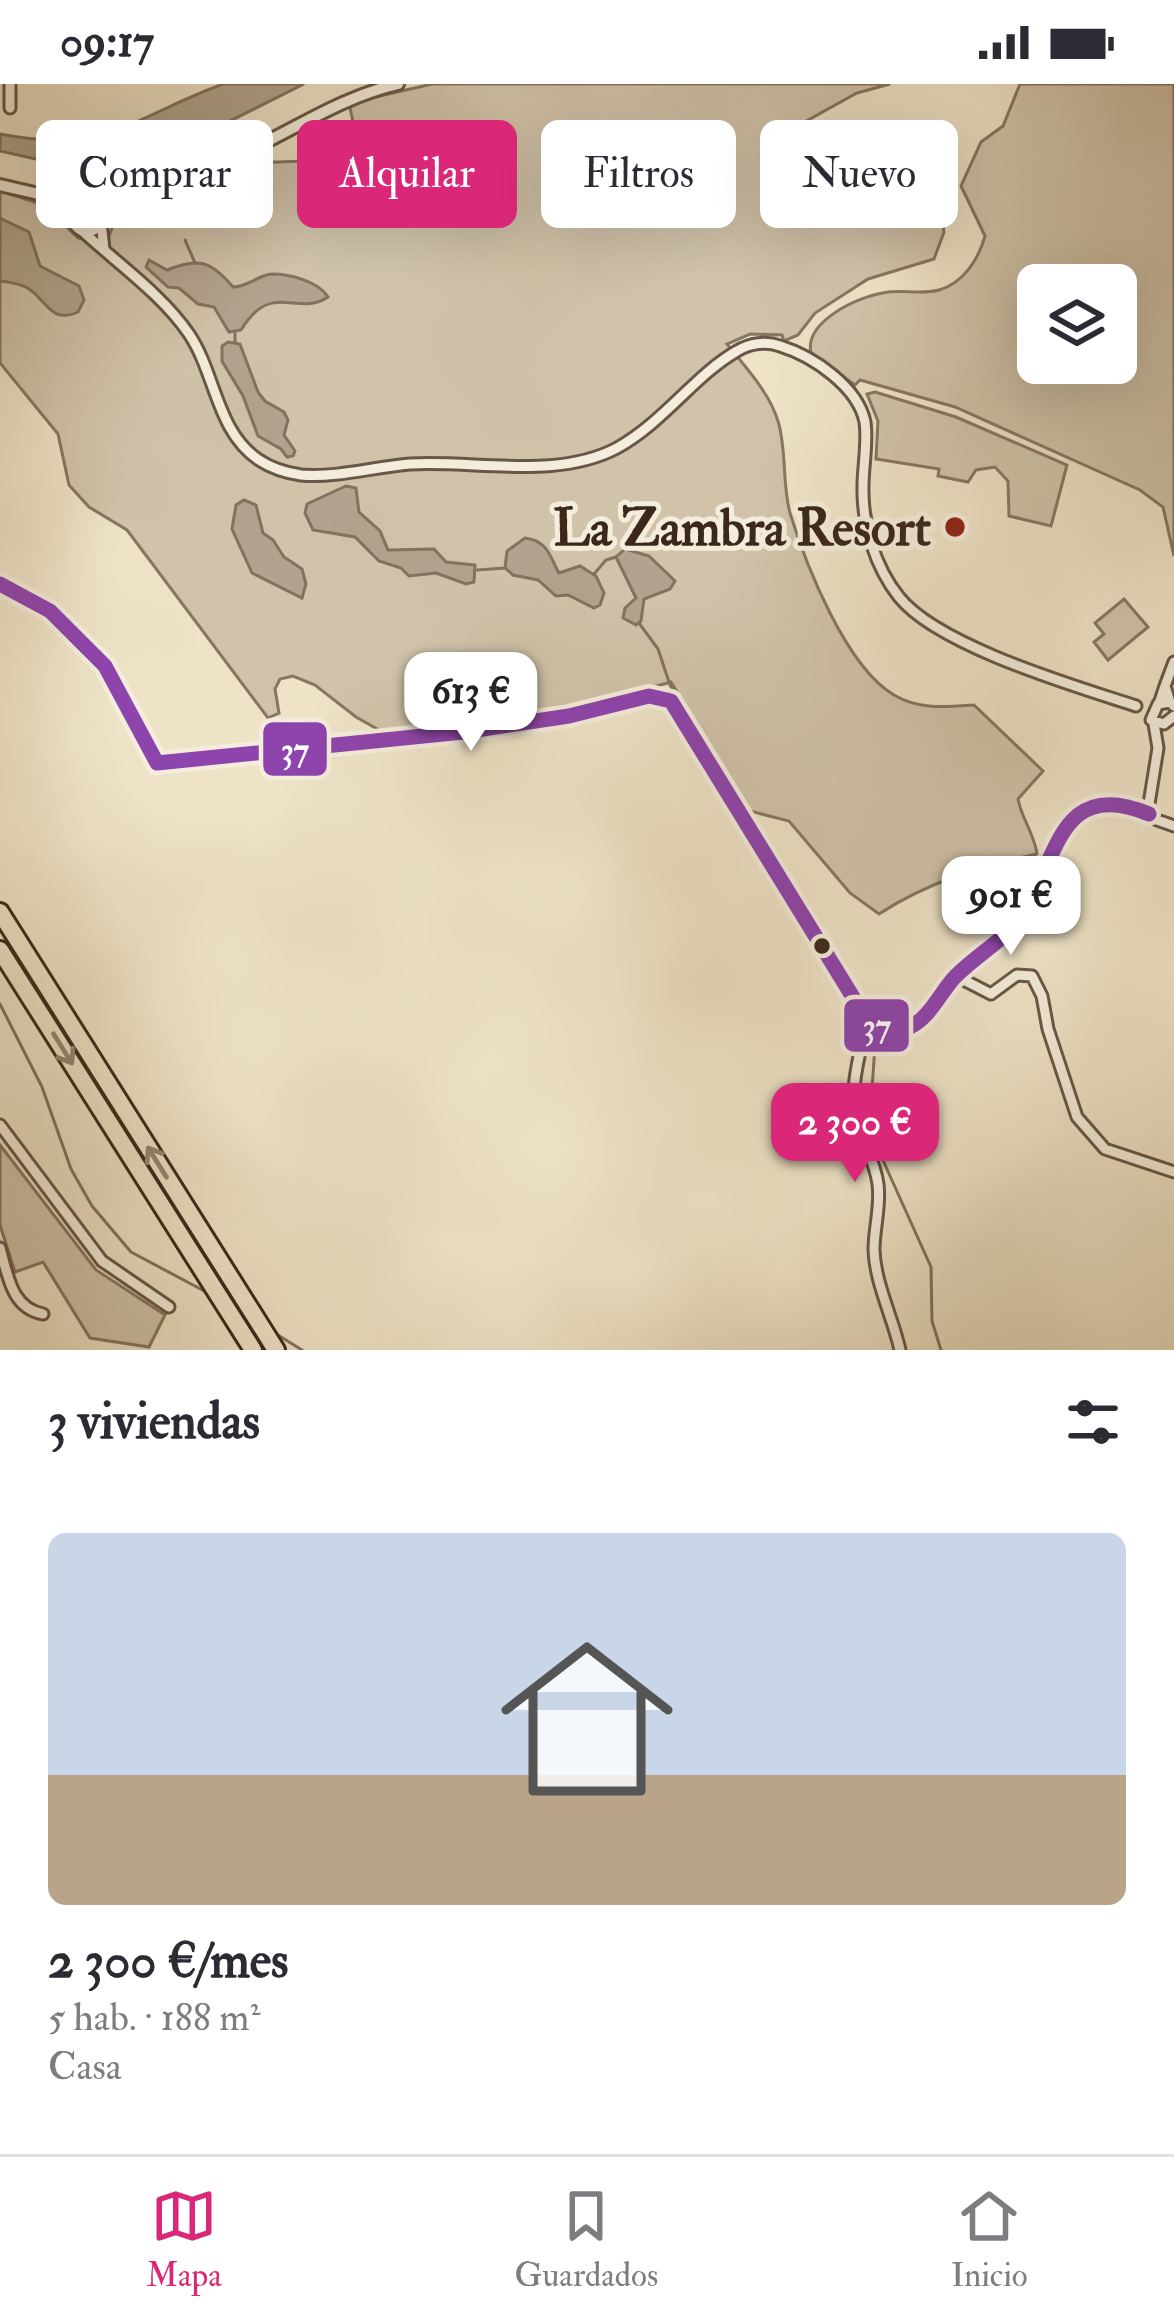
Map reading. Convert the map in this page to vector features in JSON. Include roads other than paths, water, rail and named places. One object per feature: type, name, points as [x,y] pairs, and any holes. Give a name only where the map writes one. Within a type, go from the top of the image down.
[{"type":"highway","points":[[0,912],[276,1350]]},
{"type":"highway","points":[[0,950],[253,1350]]},
{"type":"street","points":[[10,84],[10,108]]},
{"type":"street","points":[[273,136],[345,99],[398,84]]},
{"type":"street","points":[[0,185],[36,195]]},
{"type":"street","points":[[79,228],[185,328],[238,439],[258,460],[296,474],[340,474],[417,464],[584,460],[615,449],[641,432],[736,351],[763,343],[796,352],[830,375],[859,404],[865,424],[862,494],[868,528],[900,598],[932,626],[1065,683],[1136,706],[1168,705]]},
{"type":"street","points":[[101,228],[107,254]]},
{"type":"street","points":[[0,584],[50,611],[90,649],[105,666],[153,760],[165,764],[463,732],[569,716],[649,696],[670,701],[871,1023],[894,1030],[919,1022],[956,976],[1025,912],[1067,822],[1090,807],[1121,805],[1174,826]]},
{"type":"street","points":[[1168,705],[1165,686],[1174,662]]},
{"type":"street","points":[[1153,721],[1168,705]]},
{"type":"street","points":[[1136,706],[1153,721],[1164,724],[1174,717]]},
{"type":"street","points":[[1149,814],[1148,791],[1158,748],[1153,721]]},
{"type":"street","points":[[1121,805],[1148,791]]},
{"type":"street","points":[[956,976],[991,994],[1017,975],[1032,976],[1077,1117],[1105,1149],[1174,1172]]},
{"type":"street","points":[[871,1023],[858,1049],[856,1110],[877,1181],[880,1210],[874,1250],[901,1350]]},
{"type":"street","points":[[2,1131],[101,1261],[169,1307]]},
{"type":"street","points":[[0,1248],[6,1286],[24,1307],[43,1314]]},
{"type":"waterway","points":[[185,240],[195,263]]},
{"type":"waterway","points":[[235,333],[235,342]]},
{"type":"waterway","points":[[594,574],[606,560],[616,557]]},
{"type":"waterway","points":[[477,570],[505,568]]},
{"type":"waterway","points":[[639,623],[658,649],[670,685],[746,808]]},
{"type":"waterway","points":[[0,1004],[42,1087],[71,1169],[92,1206],[131,1252],[208,1293]]},
{"type":"waterway","points":[[876,1032],[871,1103],[877,1147],[931,1267],[932,1321],[941,1350]]},
{"type":"waterway","points":[[273,1332],[302,1350]]},
{"type":"place","name":"La Zambra Resort","points":[[955,527]]}]
